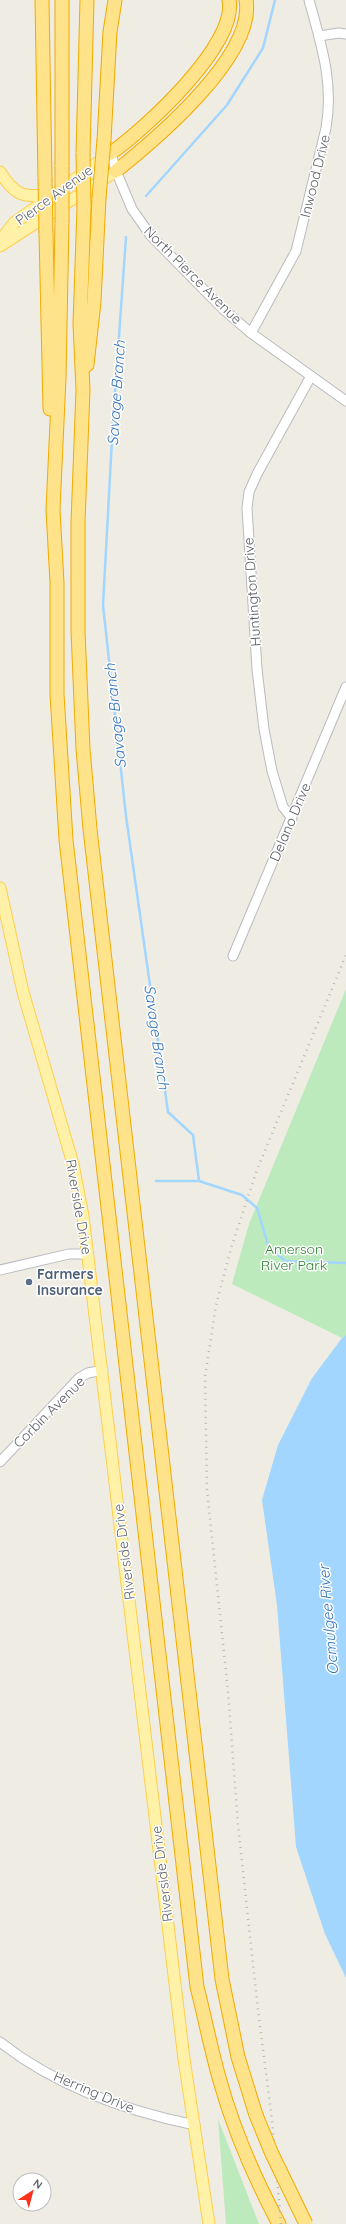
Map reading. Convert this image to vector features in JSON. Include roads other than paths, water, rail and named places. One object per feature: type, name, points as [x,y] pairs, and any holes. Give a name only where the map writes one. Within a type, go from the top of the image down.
[{"type":"highway","points":[[42,0],[49,394],[54,468],[57,694],[67,848],[101,1164],[197,1987],[220,2082],[242,2144],[279,2224]]},
{"type":"highway","points":[[54,468],[59,378],[62,222],[62,0]]},
{"type":"highway","points":[[86,0],[84,206],[80,324],[83,390],[78,523],[78,631],[83,749],[90,829],[222,1979],[238,2056],[256,2115],[278,2168],[306,2224]]},
{"type":"highway","points":[[83,390],[90,353],[110,32],[115,0]]},
{"type":"highway","points":[[111,153],[142,129],[166,106],[212,50],[221,37],[229,19],[229,0]]},
{"type":"highway","points":[[116,171],[169,126],[209,82],[233,50],[242,33],[246,14],[246,0]]},
{"type":"main road","name":"Pierce Avenue","points":[[0,240],[14,223],[111,153]]},
{"type":"main road","name":"Pierce Avenue","points":[[0,246],[116,171]]},
{"type":"main road","points":[[0,172],[9,186],[20,194],[29,196],[52,195]]},
{"type":"main road","name":"Riverside Drive","points":[[0,888],[23,992],[73,1164],[88,1254],[103,1370],[177,2006],[209,2224]]},
{"type":"street","name":"Inwood Drive","points":[[251,333],[296,251],[326,128],[329,109],[329,80],[309,0]]},
{"type":"street","points":[[319,36],[339,33],[346,34]]},
{"type":"street","name":"North Pierce Avenue","points":[[111,153],[116,171],[132,209],[151,236],[218,305],[251,333],[346,401]]},
{"type":"street","name":"Huntington Drive","points":[[292,818],[283,807],[272,771],[264,729],[257,669],[247,508],[248,492],[311,376]]},
{"type":"street","name":"Delano Drive","points":[[233,956],[346,687]]},
{"type":"street","points":[[0,1270],[69,1254],[88,1254]]},
{"type":"street","name":"Corbin Avenue","points":[[0,1462],[79,1378],[88,1373],[103,1370]]},
{"type":"street","name":"Herring Drive","points":[[0,2042],[29,2062],[70,2085],[97,2097],[138,2112],[195,2125]]},
{"type":"water","name":"Ocmulgee River","points":[[346,1335],[346,1978],[325,1934],[296,1847],[277,1605],[262,1500],[278,1445],[312,1378],[342,1338]]},
{"type":"waterway","name":"Savage Branch","points":[[146,196],[227,105],[263,48],[275,0]]},
{"type":"waterway","name":"Savage Branch","points":[[126,237],[113,421],[103,605],[126,816],[168,1112],[193,1135],[199,1181]]},
{"type":"waterway","points":[[156,1181],[199,1181],[242,1195],[257,1208],[268,1245],[285,1261],[346,1263]]},
{"type":"railway","points":[[281,2224],[272,2120],[258,2010],[238,1825],[228,1691],[207,1490],[205,1377],[216,1305],[232,1245],[257,1170],[346,955]]},
{"type":"place","name":"Farmers Insurance","points":[[29,1282]]},
{"type":"park label","name":"Amerson River Park","points":[[294,1258]]}]
